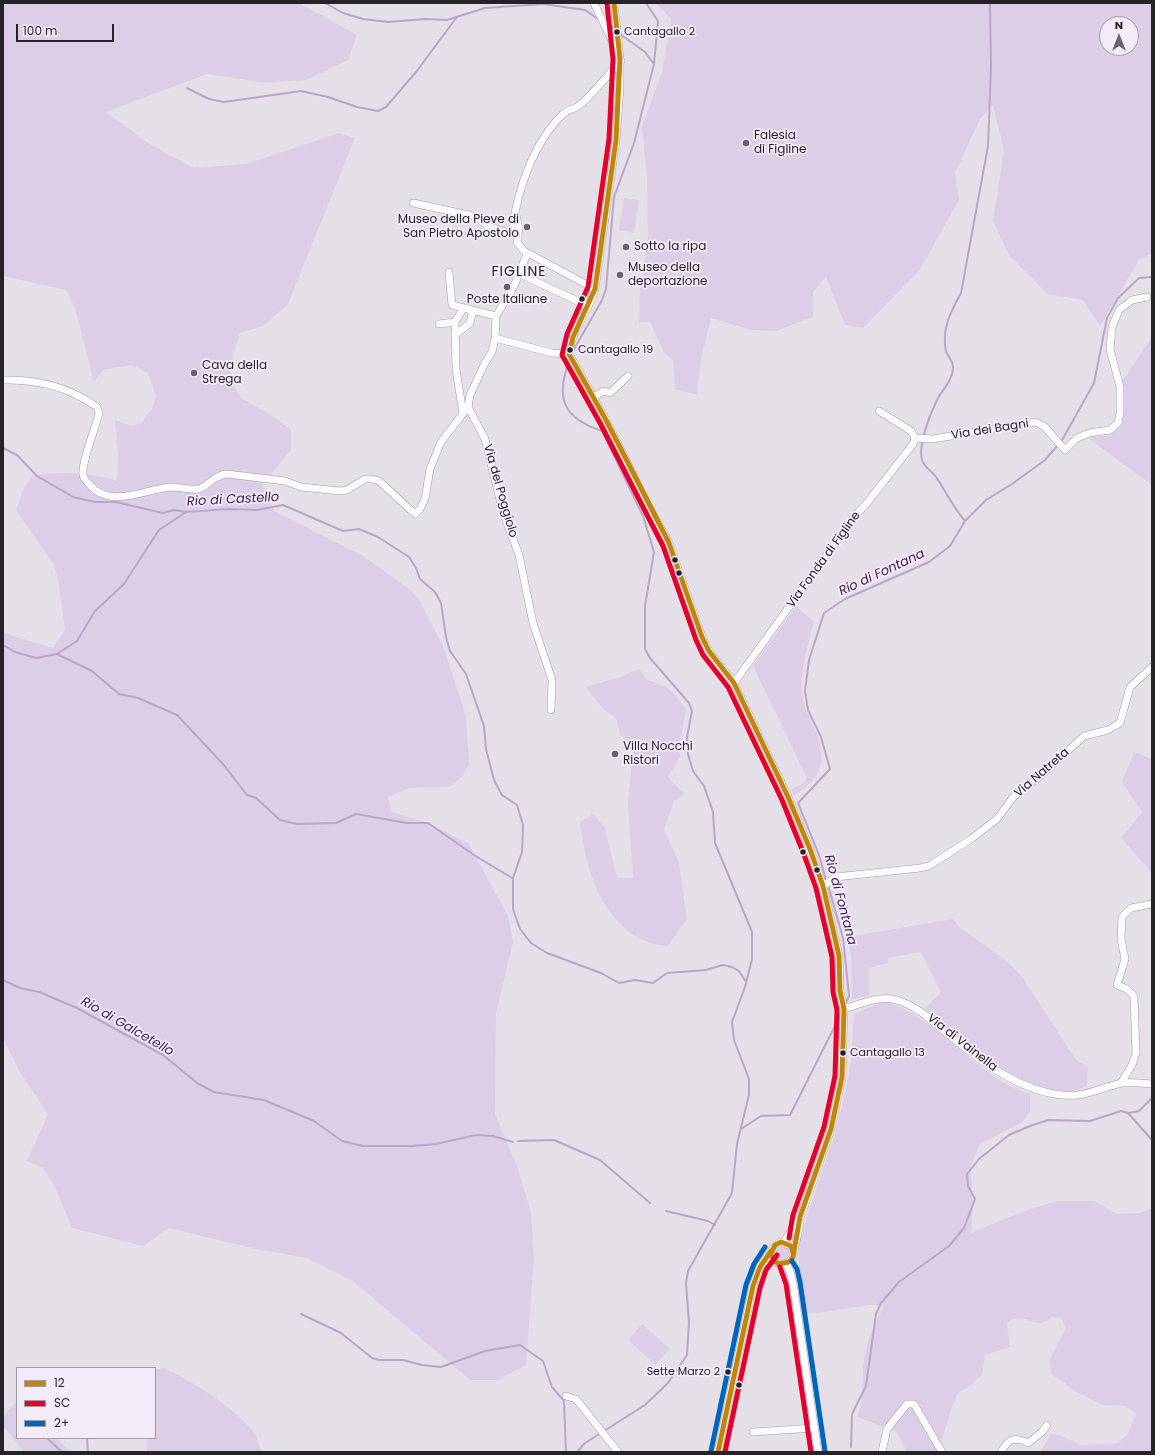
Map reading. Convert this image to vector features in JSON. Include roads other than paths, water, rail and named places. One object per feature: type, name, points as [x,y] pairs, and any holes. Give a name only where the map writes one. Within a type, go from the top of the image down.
[{"type":"street","points":[[594,3],[621,60]]},
{"type":"street","points":[[614,3],[621,60],[616,140],[595,289],[572,337],[570,357],[669,543],[693,615],[705,644],[734,683],[788,797],[810,849],[823,885],[839,956],[844,1036],[842,1077],[831,1129],[800,1217],[791,1260],[786,1264],[776,1263],[762,1265]]},
{"type":"street","points":[[413,203],[469,215],[478,218],[488,226],[508,233],[512,230],[514,214],[532,160],[550,129],[565,112],[573,110],[582,103],[621,60]]},
{"type":"street","points":[[514,214],[517,215],[519,230],[517,242],[527,254],[595,289]]},
{"type":"street","points":[[3,380],[45,383],[63,388],[97,407],[99,413],[83,465],[83,474],[93,488],[102,494],[110,496],[128,496],[171,487],[199,489],[220,474],[285,481],[301,487],[340,491],[347,490],[364,479],[372,479],[379,481],[415,514],[420,509],[425,499],[430,469],[441,442],[468,407],[470,395],[485,363],[492,352],[495,338],[496,316],[520,274],[527,254]]},
{"type":"street","points":[[449,272],[452,306],[496,316]]},
{"type":"street","points":[[520,274],[588,306]]},
{"type":"street","name":"Via dei Bagni","points":[[915,438],[933,439],[1036,422],[1045,426],[1065,450],[1077,438],[1089,433],[1110,430],[1118,423],[1120,413],[1120,387],[1110,349],[1112,327],[1119,310],[1132,300],[1147,297]]},
{"type":"street","points":[[463,414],[456,369],[455,322],[464,309]]},
{"type":"street","points":[[455,335],[470,323],[473,310]]},
{"type":"street","points":[[439,324],[455,322]]},
{"type":"street","points":[[495,338],[570,357]]},
{"type":"street","points":[[593,398],[603,391],[610,393],[628,376]]},
{"type":"street","name":"Via del Poggiolo","points":[[468,407],[485,439],[503,512],[519,555],[533,623],[552,680],[551,710]]},
{"type":"street","points":[[879,411],[910,431],[915,438]]},
{"type":"street","name":"Via Fonda di Figline","points":[[734,683],[854,517],[867,503],[913,444],[915,438]]},
{"type":"street","name":"Via Natreta","points":[[823,885],[836,877],[924,867],[971,839],[997,819],[1014,796],[1039,777],[1076,742],[1090,734],[1108,730],[1120,723],[1130,687],[1152,667]]},
{"type":"street","points":[[1121,1084],[1132,1065],[1136,1053],[1134,996],[1127,988],[1117,985],[1125,958],[1121,938],[1122,917],[1131,908],[1152,904]]},
{"type":"street","name":"Via di Vainella","points":[[843,1005],[876,998],[900,1000],[914,1007],[925,1015],[991,1068],[1041,1092],[1062,1095],[1077,1095],[1121,1084],[1139,1082],[1152,1084]]},
{"type":"street","points":[[718,1452],[753,1286],[762,1265],[775,1245],[784,1242],[800,1217]]},
{"type":"street","points":[[784,1242],[791,1246],[793,1253]]},
{"type":"street","points":[[771,1251],[772,1258],[776,1263]]},
{"type":"street","points":[[786,1264],[790,1271],[793,1283],[813,1428],[818,1452]]},
{"type":"street","points":[[566,1396],[576,1399],[618,1452]]},
{"type":"street","points":[[882,1452],[887,1428],[908,1404],[914,1404],[942,1452]]},
{"type":"street","points":[[1001,1452],[1010,1439],[1014,1438],[1028,1442],[1042,1432],[1047,1425]]},
{"type":"street","points":[[754,1432],[813,1428]]},
{"type":"waterway","points":[[325,3],[343,13],[363,19],[388,22],[425,19],[447,20],[485,8],[543,4],[585,10],[598,19]]},
{"type":"waterway","points":[[573,351],[602,300],[606,289],[614,197],[634,143],[654,64],[658,21],[646,3]]},
{"type":"waterway","points":[[965,521],[937,478],[924,464],[921,450],[924,432],[931,414],[953,372],[953,364],[946,351],[946,328],[961,293],[988,146],[991,68],[990,3]]},
{"type":"waterway","points":[[187,88],[209,99],[224,102],[301,91],[328,97],[357,107],[378,111],[386,107],[416,72],[457,17]]},
{"type":"waterway","points":[[606,22],[615,30]]},
{"type":"waterway","points":[[620,34],[645,52],[654,64]]},
{"type":"waterway","name":"Rio di Fontana","points":[[1061,442],[1094,383],[1107,318],[1118,298],[1139,278],[1152,277]]},
{"type":"waterway","points":[[570,359],[565,372],[563,384],[565,404],[570,413],[578,420],[602,431],[643,516],[654,552],[645,606],[645,649],[650,658],[689,703],[692,711],[687,737],[688,754],[693,771],[704,786],[713,812],[715,843],[752,932],[752,959],[745,987],[732,1022],[734,1040],[749,1079],[749,1095],[737,1144],[732,1193],[688,1271],[686,1283],[689,1322],[687,1355],[668,1383],[645,1405],[585,1443],[577,1452]]},
{"type":"waterway","name":"Rio di Fontana","points":[[826,880],[819,855],[798,803],[830,769],[821,737],[808,710],[805,691],[809,660],[824,613],[845,599],[929,562],[950,546],[965,521],[986,500],[1012,484],[1045,460],[1058,445]]},
{"type":"waterway","name":"Rio di Castello","points":[[3,448],[17,455],[37,476],[73,497],[95,502],[116,502],[163,513],[174,510],[186,512],[228,509],[257,510],[283,505],[343,531],[359,529],[378,537],[409,557],[416,568],[420,579],[435,592],[441,603],[446,637],[450,651],[466,674],[484,726],[486,749],[494,780],[502,795],[517,805],[523,825],[522,852],[513,878],[513,909],[520,929],[531,943],[547,953],[601,973],[619,983],[635,980],[653,983],[667,973],[706,970],[723,965],[732,967],[739,971],[746,982]]},
{"type":"waterway","points":[[3,645],[15,652],[36,658],[57,654],[77,641],[95,611],[124,584],[159,530],[186,512]]},
{"type":"waterway","points":[[57,654],[92,671],[119,694],[138,698],[177,715],[223,764],[247,795],[256,798],[280,820],[297,824],[336,823],[356,814],[407,823],[428,823],[474,855],[512,878]]},
{"type":"waterway","name":"Rio di Fontana","points":[[828,885],[843,938],[849,996],[845,1005]]},
{"type":"waterway","name":"Rio di Galcetello","points":[[3,980],[20,988],[39,992],[77,1008],[163,1055],[197,1083],[214,1092],[264,1100],[314,1121],[342,1141],[363,1146],[412,1146],[436,1144],[476,1135],[493,1136],[513,1142]]},
{"type":"waterway","name":"Rio di Fontana","points":[[741,1129],[761,1116],[790,1115],[841,1014]]},
{"type":"waterway","points":[[851,1447],[852,1414],[866,1386],[876,1314],[881,1303],[899,1282],[949,1246],[964,1228],[975,1199],[968,1186],[967,1174],[979,1159],[1009,1135],[1030,1126],[1048,1120],[1090,1121],[1121,1111],[1128,1113],[1139,1111],[1152,1098]]},
{"type":"waterway","points":[[1128,1113],[1152,1140]]},
{"type":"waterway","name":"Rio di Galcetello","points":[[518,1141],[554,1140],[600,1160],[650,1203]]},
{"type":"waterway","name":"Rio di Galcetello","points":[[666,1211],[708,1221],[715,1225]]},
{"type":"waterway","points":[[301,1314],[341,1333],[372,1358],[379,1360],[403,1360],[422,1365],[441,1367],[485,1351],[520,1345],[543,1361],[552,1387],[564,1401],[566,1452]]},
{"type":"waterway","points":[[48,1439],[62,1452]]},
{"type":"waterway","points":[[87,1439],[88,1452]]},
{"type":"place","name":"Cantagallo 2","points":[[617,32]]},
{"type":"place","name":"Falesia di Figline","points":[[746,143]]},
{"type":"place","name":"Museo della Pieve di San Pietro Apostolo","points":[[527,227]]},
{"type":"place","name":"Sotto la ripa","points":[[626,247]]},
{"type":"place","name":"Museo della deportazione","points":[[620,275]]},
{"type":"place","name":"Poste Italiane","points":[[507,287]]},
{"type":"place","name":"Cantagallo 19","points":[[570,350]]},
{"type":"place","name":"Cava della Strega","points":[[194,373]]},
{"type":"place","name":"Villa Nocchi Ristori","points":[[615,754]]},
{"type":"place","name":"Cantagallo 13","points":[[843,1053]]},
{"type":"place","name":"Sette Marzo 2","points":[[728,1372]]},
{"type":"district","name":"FIGLINE","points":[[519,272]]}]
